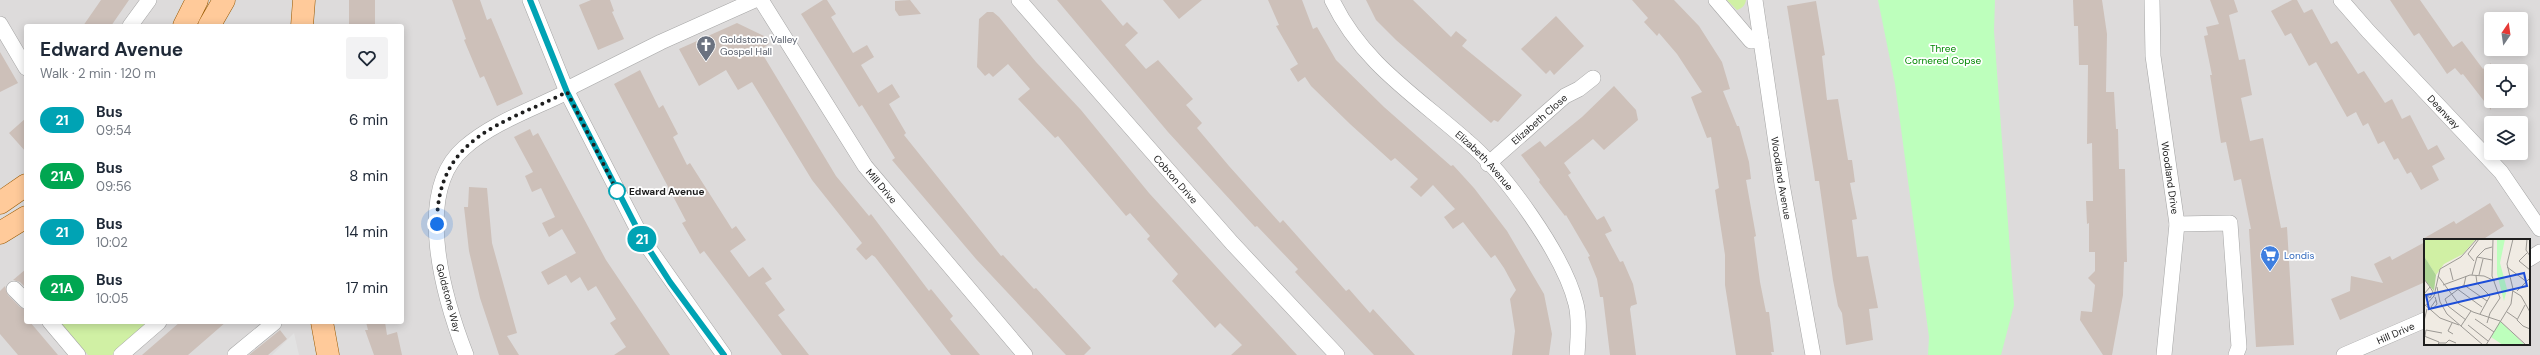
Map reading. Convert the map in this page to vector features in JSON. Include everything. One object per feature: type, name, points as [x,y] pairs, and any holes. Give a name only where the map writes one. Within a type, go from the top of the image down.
[{"type":"main road","points":[[185,24],[197,0]]},
{"type":"main road","points":[[210,24],[224,0]]},
{"type":"main road","points":[[302,24],[304,0]]},
{"type":"main road","points":[[0,203],[24,186]]},
{"type":"main road","points":[[0,233],[24,218]]},
{"type":"main road","points":[[322,324],[328,355]]},
{"type":"street","points":[[131,24],[149,0]]},
{"type":"street","points":[[530,0],[567,92],[643,240],[670,282],[724,355]]},
{"type":"street","points":[[567,92],[572,86],[615,63],[755,0]]},
{"type":"street","name":"Mill Drive","points":[[761,0],[866,166],[1025,355]]},
{"type":"street","name":"Cobton Drive","points":[[1019,0],[1232,243],[1337,355]]},
{"type":"street","name":"Elizabeth Avenue","points":[[1332,0],[1348,32],[1362,50],[1409,94],[1469,142],[1527,212],[1560,264],[1576,304],[1577,355]]},
{"type":"street","points":[[1716,0],[1751,42],[1762,40]]},
{"type":"street","name":"Woodland Avenue","points":[[1755,0],[1782,184],[1813,355]]},
{"type":"street","name":"Woodland Drive","points":[[2152,0],[2153,56],[2177,224],[2164,355]]},
{"type":"street","name":"Deanway","points":[[2341,0],[2368,31],[2501,172],[2540,228]]},
{"type":"street","points":[[0,24],[24,65]]},
{"type":"street","name":"Elizabeth Close","points":[[1488,164],[1565,96],[1579,89],[1593,78]]},
{"type":"street","name":"Goldstone Way","points":[[466,355],[444,286],[439,261],[437,211],[441,187],[454,158],[472,141],[567,92]]},
{"type":"street","points":[[2177,224],[2230,223],[2239,347],[2236,355]]},
{"type":"street","points":[[2530,258],[2540,252]]},
{"type":"street","points":[[14,289],[24,300]]},
{"type":"street","name":"Hill Drive","points":[[2344,355],[2424,320]]},
{"type":"street","points":[[52,324],[78,355]]},
{"type":"street","points":[[121,355],[157,324]]},
{"type":"street","points":[[235,355],[273,324]]},
{"type":"shaded area","points":[[0,0],[2540,0],[2540,355],[0,355]]},
{"type":"shaded area","points":[[294,333],[299,355],[272,355]]},
{"type":"green space","points":[[1727,0],[1746,0],[1745,4],[1737,10]]},
{"type":"green space","name":"Three Cornered Copse","points":[[1878,0],[1995,0],[1994,31],[2014,305],[2001,355],[1928,355],[1929,337],[1895,84]]},
{"type":"green space","points":[[62,324],[148,324],[112,355],[88,355]]},
{"type":"building","points":[[101,0],[129,0],[112,24],[84,24]]},
{"type":"building","points":[[349,0],[375,0],[375,24],[349,24]]},
{"type":"building","points":[[452,0],[480,0],[487,20],[491,18],[523,94],[497,106],[484,76],[480,78],[464,40],[466,39]]},
{"type":"building","points":[[591,0],[610,0],[614,11],[612,12],[624,39],[598,50],[579,5]]},
{"type":"building","points":[[823,0],[827,0],[836,14],[831,17],[853,53],[867,45],[874,57],[861,65],[878,93],[892,84],[900,97],[889,104],[906,133],[904,135],[1001,256],[1003,255],[1034,289],[1036,288],[1091,348],[1084,355],[1066,355],[976,259],[892,160],[895,158],[862,105],[859,107],[801,14]]},
{"type":"building","points":[[910,0],[921,14],[899,16],[895,10],[895,1]]},
{"type":"building","points":[[1057,0],[1101,0],[1123,26],[1127,22],[1138,33],[1125,45],[1146,69],[1158,60],[1193,99],[1186,105],[1202,123],[1197,128],[1229,166],[1280,223],[1283,220],[1346,291],[1349,289],[1370,313],[1373,309],[1415,355],[1374,355],[1295,272],[1298,269],[1257,226],[1255,227],[1168,132]]},
{"type":"building","points":[[1163,0],[1202,0],[1179,19]]},
{"type":"building","points":[[1268,0],[1302,0],[1313,29],[1317,27],[1336,60],[1384,107],[1451,166],[1453,165],[1474,188],[1507,231],[1544,294],[1552,334],[1549,355],[1512,355],[1515,331],[1510,299],[1516,290],[1504,268],[1495,255],[1491,258],[1463,222],[1453,229],[1444,217],[1455,209],[1433,185],[1421,197],[1410,187],[1418,179],[1395,158],[1391,161],[1350,124],[1311,86],[1305,77],[1298,82],[1290,69],[1298,64],[1276,26],[1279,25]]},
{"type":"building","points":[[1366,0],[1413,0],[1451,37],[1456,31],[1467,40],[1462,46],[1522,95],[1498,122],[1494,120],[1491,123],[1396,40],[1376,20]]},
{"type":"building","points":[[1632,0],[1674,0],[1699,26],[1722,62],[1730,89],[1723,91],[1737,126],[1739,126],[1749,162],[1751,179],[1746,180],[1756,236],[1754,237],[1760,282],[1766,312],[1769,312],[1774,352],[1771,352],[1772,355],[1736,355],[1725,285],[1725,255],[1715,190],[1719,188],[1711,137],[1707,138],[1691,97],[1702,92],[1677,54],[1659,33],[1657,36],[1644,22],[1648,18]]},
{"type":"building","points":[[2073,0],[2102,0],[2107,34],[2106,92],[2114,92],[2116,129],[2118,129],[2119,169],[2125,169],[2127,262],[2124,262],[2123,295],[2112,355],[2103,355],[2080,320],[2081,311],[2092,312],[2095,285],[2088,278],[2095,271],[2095,252],[2089,252],[2089,223],[2087,224],[2086,201],[2093,201],[2092,143],[2087,144],[2088,65],[2079,65],[2078,26],[2074,26]]},
{"type":"building","points":[[2210,0],[2234,0],[2238,12],[2229,15],[2239,60],[2245,59],[2252,95],[2241,98],[2250,141],[2263,138],[2281,228],[2287,227],[2294,345],[2256,347],[2249,229],[2251,229],[2241,179],[2234,181],[2226,142],[2221,143],[2210,75],[2212,75],[2204,36],[2208,35],[2206,27],[2219,24]]},
{"type":"building","points":[[2292,0],[2297,0],[2304,13],[2312,9],[2331,44],[2337,41],[2358,74],[2364,71],[2385,103],[2392,99],[2402,119],[2410,115],[2428,150],[2437,145],[2445,159],[2432,166],[2439,180],[2421,190],[2411,172],[2407,174],[2398,158],[2394,160],[2384,141],[2378,144],[2368,123],[2363,126],[2356,112],[2347,117],[2316,62],[2309,66],[2291,33],[2285,36],[2271,11]]},
{"type":"building","points":[[2390,0],[2420,0],[2453,47],[2462,41],[2483,69],[2484,68],[2484,101],[2463,74],[2461,75],[2455,68],[2447,74],[2419,33],[2414,36]]},
{"type":"building","points":[[1816,1],[1825,55],[1822,56],[1827,100],[1838,99],[1848,160],[1852,160],[1855,182],[1850,183],[1857,219],[1852,220],[1857,257],[1868,256],[1878,308],[1869,309],[1873,340],[1846,345],[1842,313],[1838,306],[1833,280],[1819,181],[1815,181],[1787,6]]},
{"type":"building","points":[[987,12],[993,12],[999,17],[1036,62],[1081,110],[1149,193],[1297,355],[1231,355],[1242,345],[1220,323],[1215,328],[1172,281],[1178,274],[1147,239],[1150,236],[1130,213],[1126,216],[1058,136],[1055,138],[1018,99],[1030,89],[1008,64],[993,77],[989,73],[985,76],[977,67],[979,19]]},
{"type":"building","points":[[1556,16],[1584,46],[1554,75],[1550,70],[1546,74],[1521,49]]},
{"type":"building","points":[[737,23],[764,36],[769,44],[760,50],[836,176],[869,216],[871,214],[929,291],[931,289],[953,316],[950,319],[980,355],[951,355],[875,257],[872,255],[866,260],[856,249],[862,243],[812,180],[752,82],[738,90],[726,70],[699,86],[679,49]]},
{"type":"building","points":[[0,52],[18,83],[0,92]]},
{"type":"building","points":[[640,70],[659,108],[663,105],[678,134],[673,137],[687,165],[690,163],[732,229],[736,226],[746,240],[730,251],[749,277],[763,267],[772,279],[765,283],[785,310],[778,315],[809,355],[782,355],[704,251],[700,254],[682,223],[686,221],[614,84]]},
{"type":"building","points":[[1614,86],[1636,110],[1638,120],[1604,150],[1593,139],[1564,163],[1571,173],[1568,175],[1597,220],[1604,216],[1612,231],[1605,234],[1620,262],[1623,261],[1633,284],[1637,304],[1631,306],[1630,309],[1636,355],[1610,355],[1603,297],[1600,297],[1597,279],[1588,257],[1590,256],[1566,215],[1565,216],[1539,182],[1540,180],[1521,155],[1540,141],[1545,147],[1582,117]]},
{"type":"building","points":[[24,120],[24,150],[9,133]]},
{"type":"building","points":[[530,129],[533,136],[538,133],[606,260],[670,355],[614,355],[626,347],[610,323],[616,319],[596,286],[588,291],[580,277],[571,283],[566,275],[548,285],[541,272],[576,253],[562,229],[549,237],[542,223],[555,217],[541,188],[532,192],[525,176],[533,172],[514,137]]},
{"type":"building","points":[[469,187],[487,188],[492,243],[517,333],[507,336],[519,355],[499,355],[480,298],[469,251],[464,207],[468,207]]},
{"type":"building","points":[[2490,203],[2504,226],[2484,239],[2421,240],[2454,221],[2456,224]]},
{"type":"building","points":[[2424,243],[2424,282],[2340,320],[2331,299],[2350,291],[2351,276],[2383,283],[2374,264],[2390,256],[2392,260]]},
{"type":"building","points":[[24,271],[24,286],[20,282],[13,280]]},
{"type":"building","points":[[5,286],[8,295],[24,309],[24,324],[32,324],[58,355],[18,355],[0,334],[0,291]]},
{"type":"building","points":[[178,324],[224,324],[188,355],[142,355]]},
{"type":"building","points":[[366,324],[385,324],[387,335],[397,332],[402,355],[374,355],[365,330],[368,330]]},
{"type":"building","points":[[280,330],[287,339],[268,355],[249,355]]},
{"type":"bus line","name":"21","points":[[530,0],[567,92],[643,240],[670,282],[724,355]]},
{"type":"place","name":"Goldstone Valley Gospel Hall","points":[[706,62]]},
{"type":"place","name":"Edward Avenue","points":[[617,191]]},
{"type":"place","name":"Londis","points":[[2270,272]]},
{"type":"route","points":[[437,224],[437,211],[441,187],[454,158],[462,149],[472,141],[491,130],[567,92],[617,191]]}]
